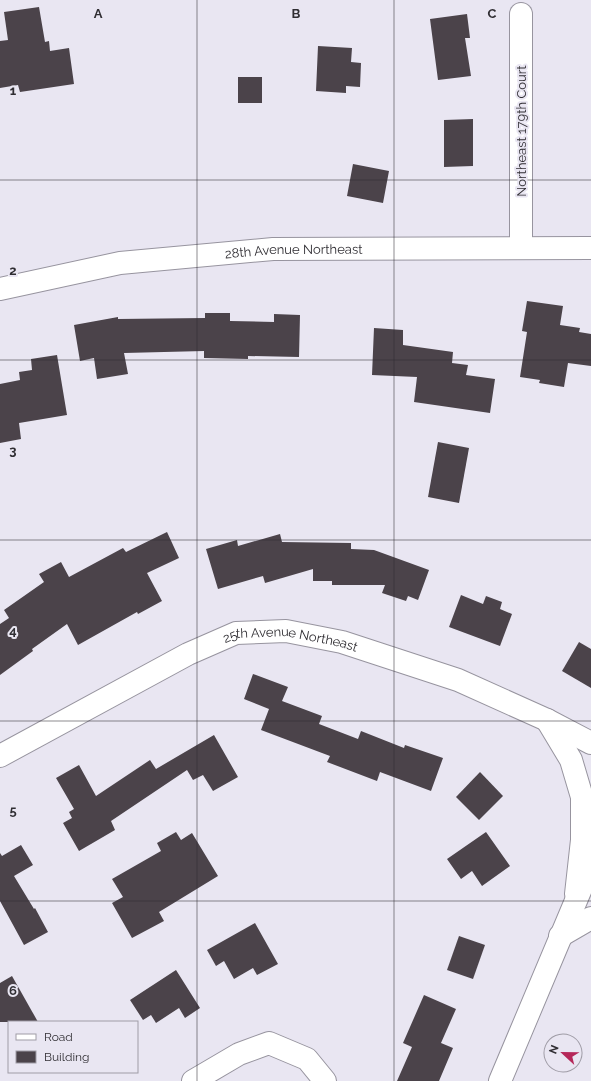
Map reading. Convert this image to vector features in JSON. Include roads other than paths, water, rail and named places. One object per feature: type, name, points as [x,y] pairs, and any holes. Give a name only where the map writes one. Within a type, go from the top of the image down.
[{"type":"street","name":"Northeast 179th Court","points":[[521,14],[522,248]]},
{"type":"street","name":"28th Avenue Northeast","points":[[0,289],[120,263],[273,249],[591,248]]},
{"type":"street","name":"25th Avenue Northeast","points":[[0,756],[188,654],[236,633],[286,631],[342,642],[458,680],[547,720],[591,743]]},
{"type":"street","points":[[547,720],[571,760],[582,797],[582,840],[575,901]]},
{"type":"street","points":[[500,1081],[560,936],[590,870]]},
{"type":"street","points":[[560,936],[591,918]]},
{"type":"street","points":[[193,1081],[239,1054],[268,1043],[307,1059],[325,1081]]}]
